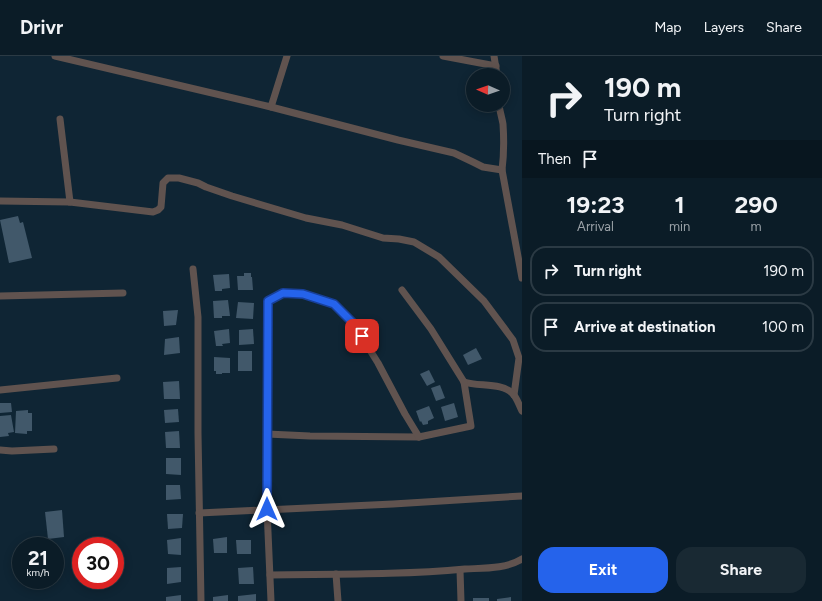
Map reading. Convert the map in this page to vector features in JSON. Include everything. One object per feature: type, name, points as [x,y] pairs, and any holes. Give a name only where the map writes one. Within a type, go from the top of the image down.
[{"type":"street","points":[[55,56],[271,107],[454,153],[483,167],[502,170]]},
{"type":"street","points":[[271,107],[287,56]]},
{"type":"street","points":[[443,56],[496,66],[494,56]]},
{"type":"street","points":[[500,112],[503,122],[502,170],[522,278]]},
{"type":"street","points":[[60,119],[70,202]]},
{"type":"street","points":[[0,201],[70,202],[154,212],[161,207],[163,183],[168,178],[179,178],[198,183],[232,196],[306,218],[342,225],[383,238],[414,242],[439,257],[484,302],[513,340],[519,358],[514,395]]},
{"type":"street","points":[[193,269],[198,317],[198,433],[201,601]]},
{"type":"street","points":[[267,434],[419,437],[472,426],[464,382],[432,329],[402,290]]},
{"type":"street","points":[[0,296],[123,293]]},
{"type":"street","points":[[271,601],[267,509],[268,301],[283,293],[303,294],[334,304],[353,323],[378,363],[419,437]]},
{"type":"street","points":[[0,390],[117,378]]},
{"type":"street","points":[[464,382],[471,384],[500,386],[514,395],[522,411]]},
{"type":"street","points":[[0,450],[12,451],[54,449]]},
{"type":"street","points":[[199,513],[385,505],[522,496]]},
{"type":"street","points":[[270,575],[432,572],[500,566],[517,562],[522,559]]},
{"type":"street","points":[[460,570],[461,601]]},
{"type":"street","points":[[336,574],[338,601]]},
{"type":"building","points":[[18,216],[20,223],[23,222],[32,258],[9,263],[0,220]]},
{"type":"building","points":[[244,273],[251,273],[253,290],[238,290],[237,276],[244,276]]},
{"type":"building","points":[[229,274],[230,288],[222,289],[222,291],[215,291],[213,275]]},
{"type":"building","points":[[228,300],[230,316],[214,318],[213,301]]},
{"type":"building","points":[[238,302],[254,303],[253,319],[236,318]]},
{"type":"building","points":[[178,310],[176,325],[164,326],[163,311]]},
{"type":"building","points":[[229,329],[230,343],[222,344],[223,346],[216,346],[214,331]]},
{"type":"building","points":[[253,329],[254,344],[239,345],[239,330]]},
{"type":"building","points":[[179,337],[180,353],[164,355],[165,339]]},
{"type":"building","points":[[476,348],[482,359],[468,365],[463,355]]},
{"type":"building","points":[[238,351],[252,351],[252,371],[238,371]]},
{"type":"building","points":[[214,357],[230,358],[230,373],[216,374],[216,371],[214,371]]},
{"type":"building","points":[[429,370],[435,382],[427,386],[420,374]]},
{"type":"building","points":[[179,381],[180,399],[164,399],[163,382]]},
{"type":"building","points":[[440,385],[445,398],[436,401],[431,388]]},
{"type":"building","points":[[0,403],[11,403],[12,412],[0,413]]},
{"type":"building","points":[[454,403],[458,417],[445,421],[441,407]]},
{"type":"building","points":[[429,406],[434,418],[428,421],[428,424],[423,425],[421,421],[420,422],[416,411]]},
{"type":"building","points":[[178,409],[179,422],[165,423],[164,410]]},
{"type":"building","points":[[28,410],[28,413],[32,413],[32,431],[27,431],[27,434],[15,433],[16,411]]},
{"type":"building","points":[[11,415],[14,432],[8,433],[9,436],[0,437],[0,416]]},
{"type":"building","points":[[179,431],[180,448],[166,448],[165,432]]},
{"type":"building","points":[[166,458],[181,458],[181,475],[166,474]]},
{"type":"building","points":[[166,485],[180,485],[181,499],[166,500]]},
{"type":"building","points":[[62,510],[64,537],[48,537],[45,512]]},
{"type":"building","points":[[167,514],[183,514],[182,528],[168,529]]},
{"type":"building","points":[[227,537],[227,553],[214,553],[213,539]]},
{"type":"building","points":[[181,538],[181,555],[168,554],[167,540]]},
{"type":"building","points":[[236,540],[251,540],[251,554],[237,554]]},
{"type":"building","points":[[181,567],[181,582],[167,584],[167,568]]},
{"type":"building","points":[[253,567],[254,584],[239,584],[238,568]]},
{"type":"building","points":[[256,594],[256,601],[238,601],[238,596]]},
{"type":"building","points":[[181,595],[181,601],[166,601],[166,597]]},
{"type":"building","points":[[228,595],[228,601],[213,601],[213,597]]},
{"type":"building","points":[[511,597],[511,601],[497,601],[497,599]]},
{"type":"building","points":[[473,598],[489,598],[489,601],[473,601]]},
{"type":"route","points":[[267,509],[268,301],[283,293],[303,294],[334,304],[353,323],[362,336]]}]
